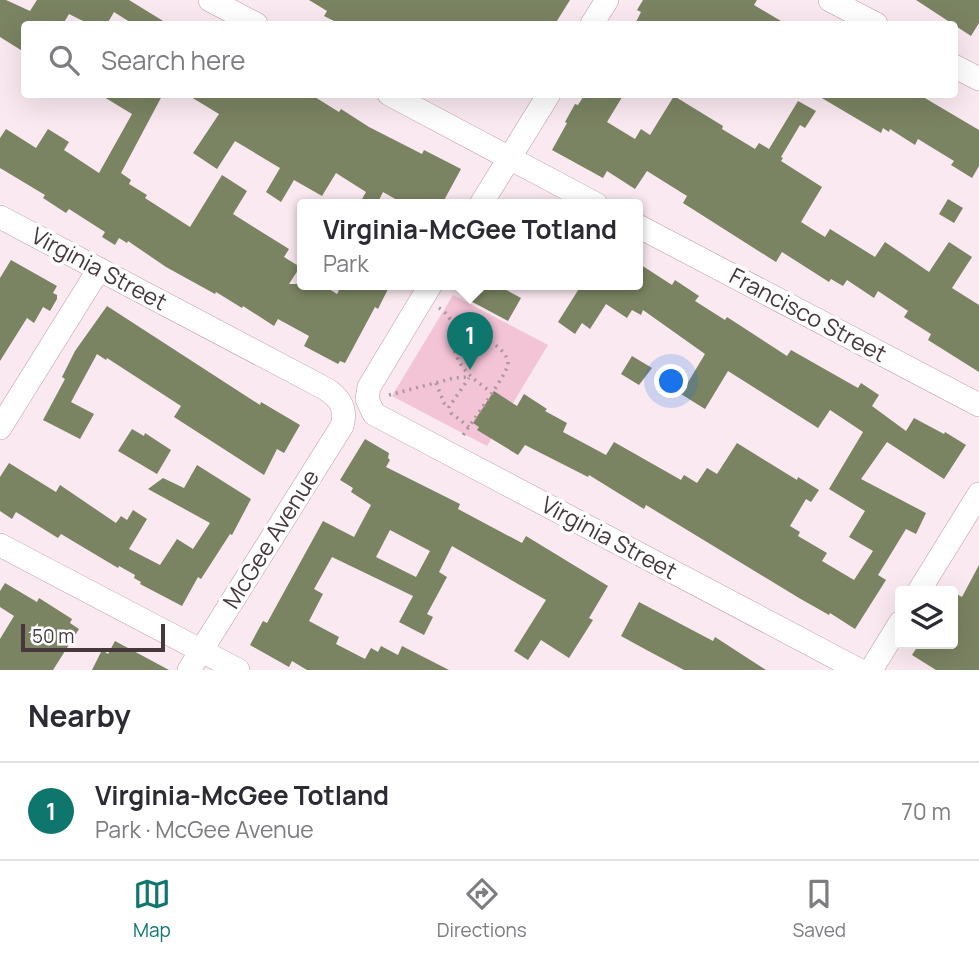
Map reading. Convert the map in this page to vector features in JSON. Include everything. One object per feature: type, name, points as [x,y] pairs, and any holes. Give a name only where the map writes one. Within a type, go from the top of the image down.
[{"type":"street","points":[[210,0],[250,21]]},
{"type":"street","points":[[594,21],[607,0]]},
{"type":"street","points":[[830,0],[870,21]]},
{"type":"street","points":[[958,68],[979,79]]},
{"type":"street","points":[[396,98],[587,199]]},
{"type":"street","points":[[484,199],[546,98]]},
{"type":"street","name":"Virginia Street","points":[[0,217],[326,388],[336,395],[342,405]]},
{"type":"street","name":"Francisco Street","points":[[643,229],[979,405]]},
{"type":"street","points":[[0,428],[99,269]]},
{"type":"street","points":[[367,399],[375,373],[426,291]]},
{"type":"street","name":"Virginia Street","points":[[367,399],[374,414],[859,670]]},
{"type":"street","name":"McGee Avenue","points":[[195,660],[342,426],[342,405]]},
{"type":"street","points":[[922,586],[979,494]]},
{"type":"street","points":[[0,545],[195,660],[238,670]]},
{"type":"street","points":[[871,670],[895,630]]},
{"type":"path","points":[[426,291],[445,311],[456,333],[455,352],[470,377],[491,392]]},
{"type":"path","points":[[451,454],[507,368],[508,360],[487,340],[474,336],[456,339]]},
{"type":"path","points":[[367,399],[470,377]]},
{"type":"path","points":[[449,407],[470,377]]},
{"type":"path","points":[[436,383],[451,413],[469,427]]},
{"type":"shaded area","points":[[453,295],[548,345],[487,446],[392,396]]},
{"type":"building","points":[[0,0],[30,11],[37,0],[129,0],[163,21],[128,21],[114,12],[109,21],[83,21],[69,14],[65,21],[21,21],[21,50],[0,37]]},
{"type":"building","points":[[309,0],[570,0],[557,21],[334,21],[324,16],[327,11]]},
{"type":"building","points":[[643,0],[757,0],[754,5],[781,21],[636,21],[641,12],[637,10]]},
{"type":"building","points":[[916,0],[979,0],[979,23],[971,36],[958,27],[958,21],[948,21]]},
{"type":"building","points":[[106,98],[161,98],[121,173],[131,180],[129,184],[147,195],[145,198],[190,227],[222,175],[247,191],[233,214],[289,249],[284,257],[297,265],[297,272],[289,284],[297,284],[297,290],[331,290],[337,294],[339,290],[388,290],[378,309],[375,307],[345,363],[340,361],[338,364],[304,346],[309,336],[278,319],[274,326],[243,306],[242,308],[166,267],[128,241],[127,243],[119,238],[115,245],[102,237],[105,232],[69,209],[66,213],[43,198],[45,195],[0,168],[0,138],[6,129],[36,148],[48,129],[69,142],[64,150],[99,173],[132,114]]},
{"type":"building","points":[[193,98],[316,98],[422,154],[424,150],[461,169],[445,199],[395,199],[383,192],[380,199],[362,199],[366,192],[336,173],[322,196],[294,180],[281,202],[266,192],[280,168],[235,141],[217,169],[193,153],[219,114]]},
{"type":"building","points":[[582,98],[622,98],[607,122],[635,139],[641,129],[650,135],[673,98],[677,98],[755,149],[759,143],[769,149],[798,101],[816,111],[805,128],[800,125],[781,157],[781,161],[822,187],[801,222],[825,237],[830,229],[875,257],[885,242],[929,272],[949,242],[972,257],[952,288],[979,305],[979,372],[928,340],[931,334],[904,317],[908,311],[878,291],[874,298],[847,280],[843,286],[831,279],[829,282],[782,252],[776,262],[683,203],[687,196],[647,171],[635,189],[607,171],[603,178],[552,150],[575,104],[578,105]]},
{"type":"building","points":[[822,98],[925,98],[979,130],[979,166],[972,178],[951,165],[954,161],[918,139],[915,145],[890,129],[889,132],[883,128],[881,133]]},
{"type":"building","points":[[948,199],[963,208],[954,223],[939,214]]},
{"type":"building","points":[[11,260],[57,286],[53,293],[57,295],[57,299],[50,311],[43,307],[34,323],[27,318],[0,361],[0,278]]},
{"type":"building","points":[[643,266],[672,285],[675,280],[699,296],[695,301],[725,320],[727,317],[787,356],[791,350],[858,388],[861,383],[879,395],[872,406],[906,431],[914,418],[966,445],[944,479],[887,442],[861,479],[926,513],[916,534],[906,529],[878,575],[886,580],[855,629],[646,505],[644,509],[589,475],[588,477],[525,445],[518,455],[477,430],[479,427],[473,423],[494,391],[517,406],[524,394],[547,409],[545,411],[567,423],[563,432],[606,455],[614,442],[681,480],[684,475],[697,483],[707,468],[717,474],[737,443],[797,480],[798,477],[819,490],[811,502],[806,499],[790,526],[800,532],[798,536],[827,553],[822,561],[854,580],[873,551],[849,537],[865,511],[829,489],[863,432],[830,410],[818,428],[728,371],[705,409],[681,394],[705,354],[643,310],[641,315],[632,310],[627,318],[606,304],[590,329],[582,323],[575,334],[558,322],[578,290],[643,290]]},
{"type":"building","points":[[470,290],[506,290],[521,298],[508,321],[465,298]]},
{"type":"building","points":[[107,306],[260,405],[261,402],[300,425],[284,453],[277,449],[264,475],[174,417],[181,406],[97,354],[71,402],[94,414],[80,439],[43,420],[65,379],[62,377],[75,351]]},
{"type":"building","points":[[632,356],[652,368],[639,385],[621,374]]},
{"type":"building","points":[[132,429],[144,436],[145,433],[171,450],[157,474],[118,451]]},
{"type":"building","points":[[365,439],[389,453],[390,460],[386,467],[460,504],[458,509],[522,543],[526,536],[608,586],[589,618],[593,620],[569,658],[541,640],[528,660],[514,651],[546,600],[452,546],[439,572],[447,577],[427,614],[433,617],[424,635],[399,622],[413,596],[332,557],[314,589],[323,594],[309,621],[339,637],[336,644],[365,659],[371,648],[378,652],[381,646],[398,655],[402,646],[449,670],[307,670],[292,661],[289,667],[250,645],[263,621],[267,623],[323,521],[354,537],[371,505],[351,492],[353,488],[340,480]],"holes":[[[390,530],[430,551],[416,577],[376,557]]]},
{"type":"building","points":[[9,463],[56,492],[60,485],[116,523],[121,516],[127,520],[133,510],[147,519],[129,549],[160,565],[177,539],[193,549],[210,523],[148,489],[163,478],[184,488],[197,465],[251,499],[232,535],[230,534],[201,579],[198,577],[182,606],[140,584],[141,582],[134,578],[135,575],[119,566],[118,568],[61,534],[58,538],[16,512],[12,519],[0,511],[0,477]]},
{"type":"building","points":[[979,565],[979,670],[936,670],[912,655],[916,649],[958,649],[958,595],[962,597]]},
{"type":"building","points":[[5,583],[37,602],[39,598],[72,619],[70,623],[79,629],[53,670],[0,670],[0,639],[14,616],[0,607],[0,591]]},
{"type":"building","points":[[639,602],[713,641],[715,637],[766,670],[684,670],[641,647],[621,636]]},
{"type":"building","points":[[115,641],[169,670],[92,670],[102,650],[108,654]]},
{"type":"place","name":"Virginia-McGee Totland","points":[[470,370]]}]
